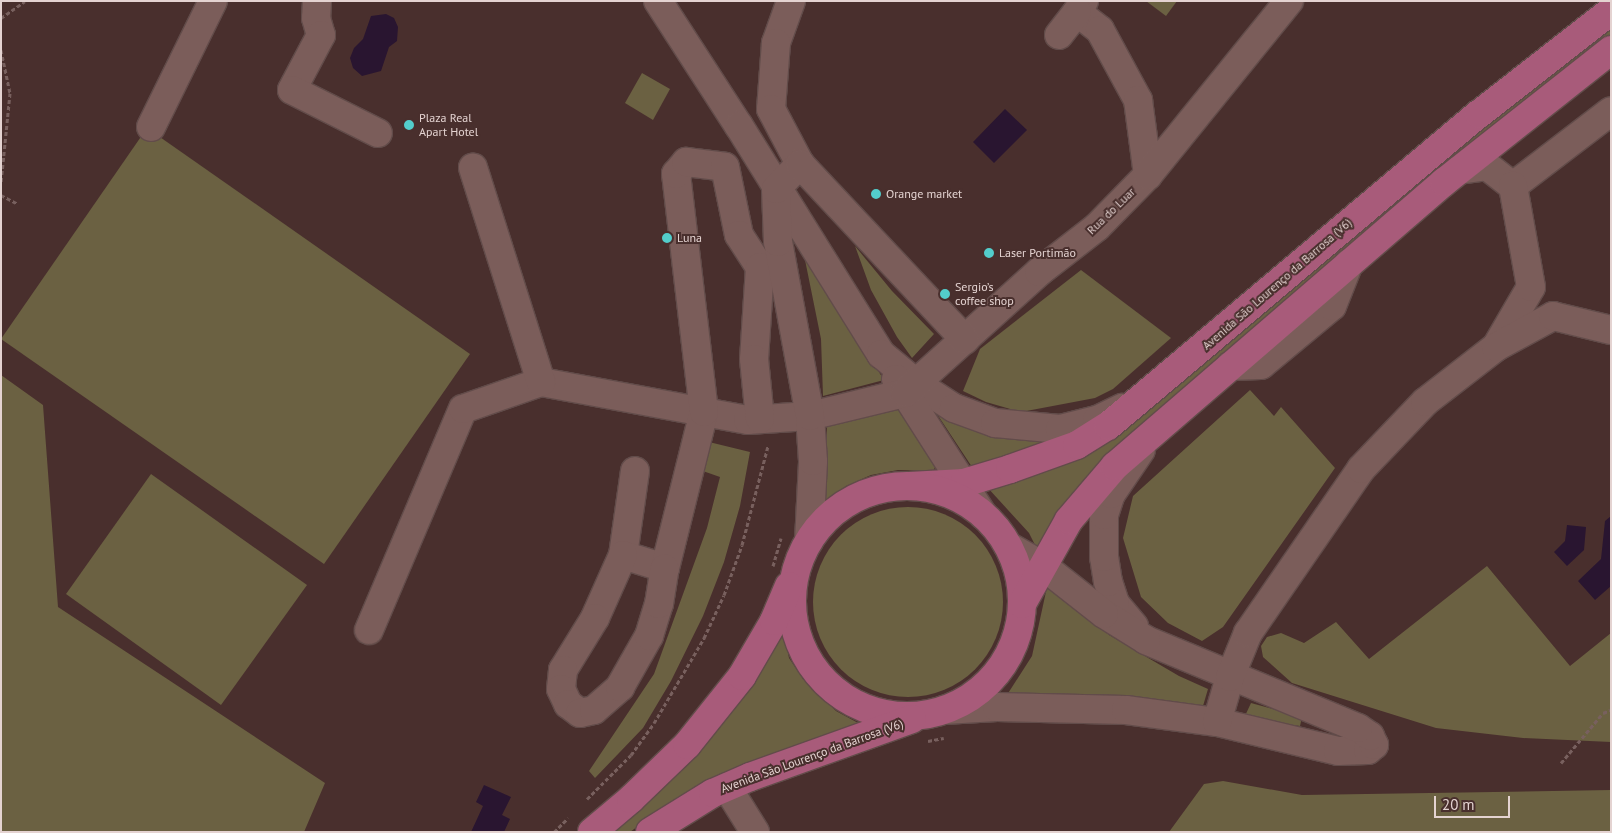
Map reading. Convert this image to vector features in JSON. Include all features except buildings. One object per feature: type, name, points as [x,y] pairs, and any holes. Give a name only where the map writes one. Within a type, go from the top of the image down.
[{"type":"main road","name":"Avenida São Lourenço da Barrosa (V6)","points":[[592,832],[631,799],[687,746],[742,676],[774,621],[805,550],[821,525],[852,500],[870,492],[910,486],[964,483],[1077,445],[1146,396],[1479,114],[1611,11]]},
{"type":"main road","name":"Avenida São Lourenço da Barrosa (V6)","points":[[1022,604],[1069,520],[1090,492],[1155,430],[1459,170],[1611,50]]},
{"type":"main road","name":"Avenida São Lourenço da Barrosa (V6)","points":[[650,832],[728,787],[935,712],[980,690],[994,677],[1015,643],[1022,604],[1021,584],[1008,546],[983,515],[949,494],[910,486]]},
{"type":"main road","name":"Avenida São Lourenço da Barrosa (V6)","points":[[805,550],[793,588],[794,618],[807,656],[818,672],[832,687],[866,708],[892,714],[935,712]]},
{"type":"street","points":[[152,126],[213,1]]},
{"type":"street","points":[[317,1],[316,18],[321,35],[292,90],[378,133]]},
{"type":"street","points":[[658,1],[739,126],[776,189],[881,354],[911,389],[983,515]]},
{"type":"street","points":[[791,1],[776,43],[771,109],[800,164],[965,340]]},
{"type":"street","name":"Rua do Luar","points":[[911,389],[1039,272],[1096,227],[1148,175],[1289,1]]},
{"type":"street","points":[[1059,35],[1080,6],[1100,30],[1138,100],[1148,175]]},
{"type":"street","points":[[1513,186],[1611,111]]},
{"type":"street","points":[[635,471],[623,556],[595,618],[563,670],[561,689],[568,704],[580,713],[594,710],[620,687],[650,636],[704,412],[676,174],[686,162],[725,167],[738,235],[760,267]]},
{"type":"street","points":[[800,164],[776,189],[778,242],[810,416],[813,460],[805,550]]},
{"type":"street","points":[[1459,170],[1487,166],[1513,186],[1531,287],[1553,316],[1611,330]]},
{"type":"street","points":[[473,168],[541,382]]},
{"type":"street","points":[[765,428],[754,359],[760,267],[778,242]]},
{"type":"street","points":[[1496,347],[1531,287]]},
{"type":"street","points":[[1217,722],[1230,677],[1248,634],[1361,469],[1424,402],[1496,347],[1553,316]]},
{"type":"street","points":[[369,630],[463,408],[541,382],[704,412],[765,428],[911,389],[995,423],[1032,428],[1060,429],[1096,420],[1146,396]]},
{"type":"street","points":[[1146,640],[1115,603],[1104,557],[1104,515],[1111,494],[1155,430]]},
{"type":"street","points":[[935,712],[997,707],[1126,710],[1217,722],[1338,750],[1368,750],[1374,745],[1370,736],[1358,728],[1230,677],[1146,640],[1104,614],[1043,566],[1008,546]]},
{"type":"street","points":[[623,556],[665,568]]},
{"type":"street","points":[[728,787],[755,832]]},
{"type":"path","points":[[1,18],[26,1]]},
{"type":"path","points":[[1,50],[10,93],[1,183]]},
{"type":"path","points":[[1,195],[18,204]]},
{"type":"path","points":[[584,801],[631,754],[654,723],[704,638],[724,595],[742,545],[765,428]]},
{"type":"path","points":[[770,575],[783,530]]},
{"type":"path","points":[[1561,763],[1603,712],[1611,710]]},
{"type":"path","points":[[918,743],[947,738]]},
{"type":"path","points":[[554,832],[572,814]]},
{"type":"shaded area","points":[[1146,1],[1177,1],[1166,16]]},
{"type":"shaded area","points":[[386,14],[394,18],[398,27],[397,41],[389,47],[381,71],[362,76],[353,68],[350,58],[354,48],[363,39],[371,16]]},
{"type":"shaded area","points":[[1611,25],[1611,34],[1521,104],[1106,455],[1079,485],[1037,549],[1029,533],[987,487],[1097,447],[1135,423],[1425,175]]},
{"type":"shaded area","points":[[642,73],[670,89],[653,120],[625,103]]},
{"type":"shaded area","points":[[1005,109],[1027,130],[994,163],[973,142]]},
{"type":"shaded area","points":[[147,128],[470,354],[324,564],[1,339]]},
{"type":"shaded area","points":[[855,246],[892,291],[934,334],[912,358],[897,337],[871,290]]},
{"type":"shaded area","points":[[804,255],[884,380],[823,396],[821,339]]},
{"type":"shaded area","points":[[1081,270],[1171,338],[1113,389],[1095,398],[1021,412],[986,402],[963,391],[980,349]]},
{"type":"shaded area","points":[[1,375],[43,405],[58,607],[325,783],[304,832],[1,832]]},
{"type":"shaded area","points":[[1250,390],[1274,416],[1281,407],[1335,468],[1223,627],[1202,641],[1168,623],[1141,597],[1123,538],[1133,496]]},
{"type":"shaded area","points":[[900,406],[937,464],[933,471],[898,470],[871,475],[846,486],[824,501],[827,425]]},
{"type":"shaded area","points":[[937,414],[980,433],[1052,439],[972,467]]},
{"type":"shaded area","points":[[709,442],[750,452],[740,506],[724,562],[703,616],[671,681],[643,728],[595,778],[589,771],[654,674],[707,528],[720,477],[700,470]]},
{"type":"shaded area","points":[[151,474],[307,585],[221,705],[66,594]]},
{"type":"shaded area","points":[[899,507],[917,507],[936,511],[953,518],[975,535],[987,549],[996,566],[1003,593],[1003,611],[996,638],[987,655],[975,669],[953,686],[936,693],[917,697],[899,697],[880,693],[863,686],[841,669],[829,655],[817,630],[813,611],[813,593],[817,574],[824,557],[841,535],[855,523],[880,511]]},
{"type":"shaded area","points":[[1611,516],[1611,586],[1595,600],[1578,581],[1601,559],[1605,521]]},
{"type":"shaded area","points":[[1567,525],[1586,527],[1584,550],[1567,566],[1554,552],[1565,541]]},
{"type":"shaded area","points":[[1487,566],[1570,666],[1611,633],[1611,742],[1523,738],[1436,728],[1292,683],[1263,657],[1261,646],[1267,637],[1281,633],[1304,643],[1336,622],[1369,659]]},
{"type":"shaded area","points":[[1047,587],[1109,635],[1179,676],[1208,689],[1203,706],[1119,696],[1063,694],[1005,698],[1032,656]]},
{"type":"shaded area","points":[[783,627],[789,658],[803,679],[836,711],[860,724],[761,758],[656,813],[630,832],[614,832],[667,783]]},
{"type":"shaded area","points":[[1251,703],[1302,717],[1300,726],[1244,718]]},
{"type":"shaded area","points":[[1223,781],[1302,795],[1611,790],[1611,832],[1169,832],[1204,784]]},
{"type":"shaded area","points":[[484,785],[511,797],[502,815],[510,819],[504,832],[471,832],[483,806],[476,802]]},
{"type":"place","name":"Plaza Real Apart Hotel","points":[[409,125]]},
{"type":"place","name":"Orange market","points":[[876,194]]},
{"type":"place","name":"Luna","points":[[667,238]]},
{"type":"place","name":"Laser Portimão","points":[[989,253]]},
{"type":"place","name":"Sergio’s coffee shop","points":[[945,294]]}]
